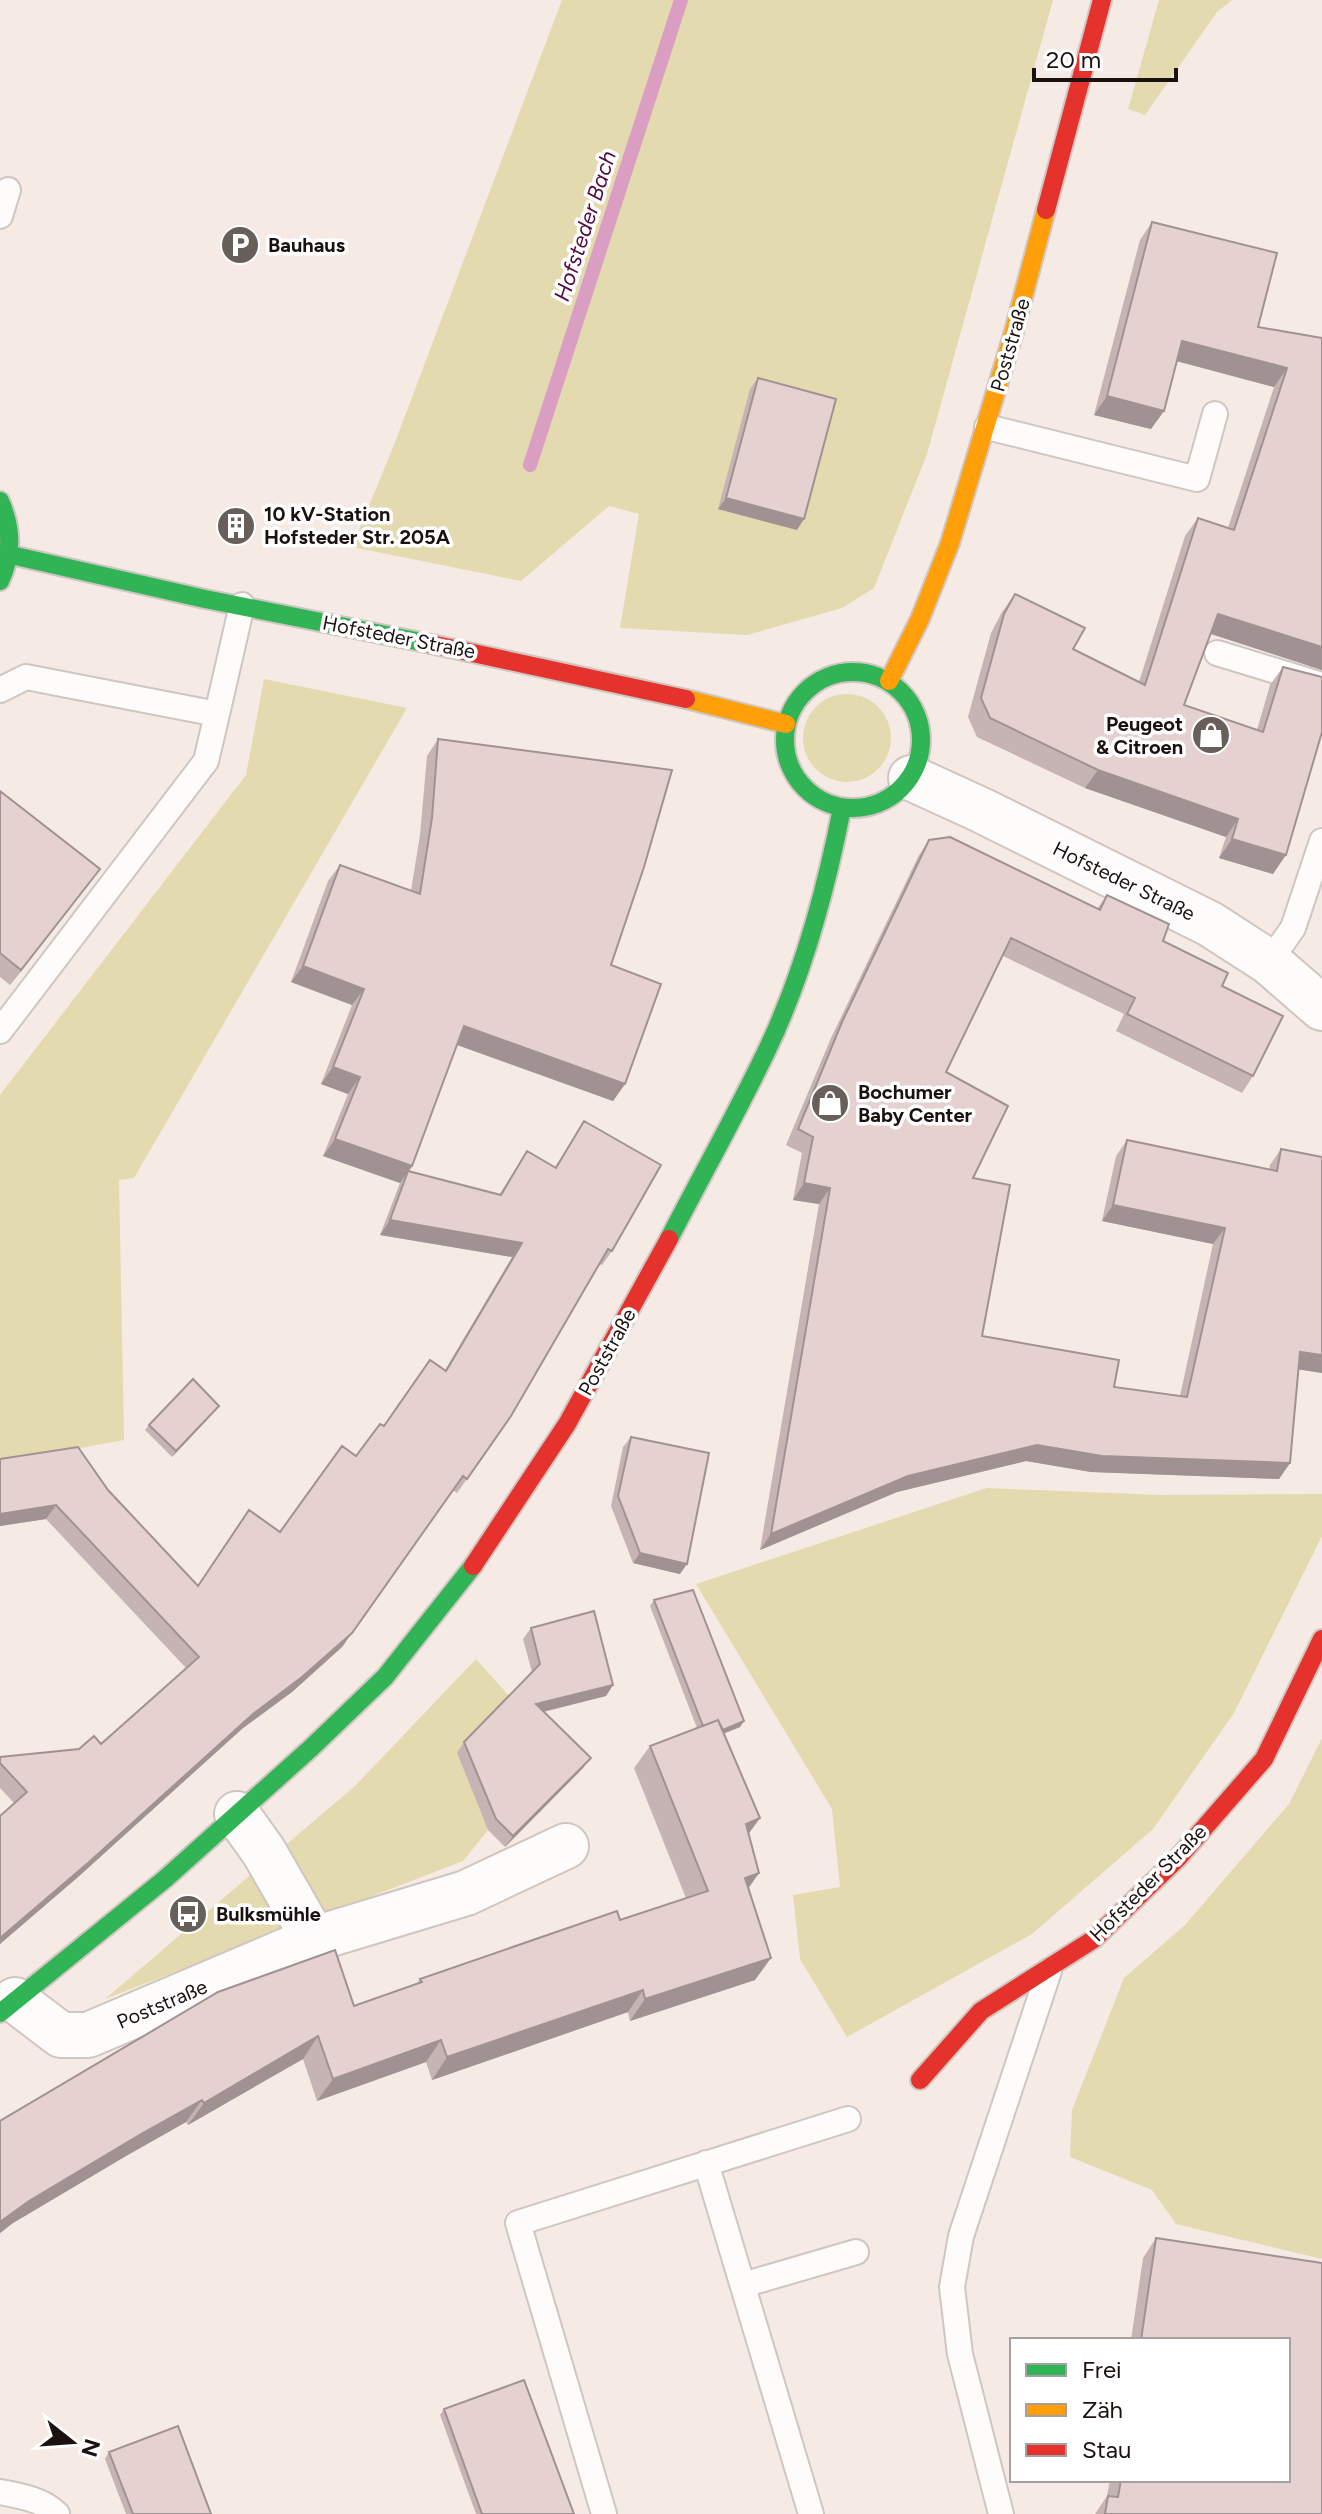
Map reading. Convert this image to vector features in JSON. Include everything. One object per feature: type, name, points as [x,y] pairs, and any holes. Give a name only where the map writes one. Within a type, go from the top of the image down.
[{"type":"street","name":"Poststraße","points":[[889,681],[920,619],[950,543],[987,427],[1102,0]]},
{"type":"street","points":[[0,501],[10,526],[11,555],[0,581]]},
{"type":"street","name":"Hofsteder Straße","points":[[11,555],[573,672],[786,724]]},
{"type":"street","points":[[851,671],[871,673],[889,681],[906,695],[917,714],[922,736],[920,758],[911,778],[897,793],[881,803],[862,808],[842,808],[824,802],[808,791],[795,776],[787,759],[786,724],[798,699],[815,683],[851,671]]},
{"type":"street","name":"Hofsteder Straße","points":[[911,778],[1210,924],[1269,962],[1322,1008]]},
{"type":"street","name":"Poststraße","points":[[566,1846],[466,1893],[314,1939],[88,2035],[61,2035],[7,2006],[165,1879],[311,1748],[385,1677],[465,1579],[567,1424],[662,1253],[769,1046],[803,959],[827,883],[842,808]]},
{"type":"street","name":"Hofsteder Straße","points":[[920,2080],[981,2011],[1094,1939],[1178,1858],[1264,1759],[1322,1639]]},
{"type":"street","points":[[237,1814],[264,1852],[314,1939]]},
{"type":"lane","points":[[0,216],[8,190]]},
{"type":"lane","points":[[987,427],[1197,479],[1215,414]]},
{"type":"lane","points":[[0,1031],[206,761],[242,605]]},
{"type":"lane","points":[[1217,653],[1322,685]]},
{"type":"lane","points":[[0,690],[26,677],[217,714]]},
{"type":"lane","points":[[1269,962],[1293,928],[1322,841]]},
{"type":"lane","points":[[1001,2514],[960,2354],[952,2287],[961,2236],[1050,1969]]},
{"type":"lane","points":[[604,2514],[518,2223],[848,2119]]},
{"type":"lane","points":[[706,2163],[811,2514]]},
{"type":"lane","points":[[743,2285],[856,2252]]},
{"type":"lane","points":[[0,2492],[25,2497],[50,2507],[57,2514]]},
{"type":"shaded area","points":[[562,0],[1053,0],[927,454],[874,588],[842,608],[747,635],[620,628],[639,514],[609,506],[521,581],[352,547],[394,445]]},
{"type":"shaded area","points":[[1159,0],[1232,0],[1217,12],[1145,115],[1128,109]]},
{"type":"shaded area","points":[[264,679],[407,708],[134,1178],[119,1180],[124,1440],[0,1463],[0,1095],[246,775]]},
{"type":"shaded area","points":[[847,694],[864,697],[878,707],[888,721],[891,738],[888,755],[878,769],[864,779],[847,782],[830,779],[816,769],[806,755],[803,738],[806,721],[816,707],[830,697]]},
{"type":"shaded area","points":[[987,1488],[1162,1495],[1322,1494],[1322,1536],[1234,1713],[1153,1829],[1032,1934],[847,2037],[800,1959],[793,1895],[840,1887],[832,1809],[696,1584]]},
{"type":"shaded area","points":[[476,1659],[510,1697],[457,1753],[488,1830],[463,1861],[105,1999],[355,1786]]},
{"type":"shaded area","points":[[1322,1738],[1322,2259],[1176,2224],[1152,2190],[1070,2157],[1072,2110],[1124,1978],[1185,1925],[1289,1804]]},
{"type":"building","points":[[1152,222],[1277,253],[1258,327],[1322,338],[1322,647],[1218,614],[1184,705],[1263,732],[1283,667],[1322,677],[1322,732],[1286,855],[1232,839],[1238,819],[1098,770],[990,718],[981,698],[1004,614],[1015,594],[1085,628],[1073,649],[1145,685],[1198,518],[1234,530],[1287,368],[1182,341],[1164,411],[1107,396]]},
{"type":"building","points":[[758,378],[836,399],[804,519],[726,498]]},
{"type":"building","points":[[438,739],[672,770],[611,965],[661,984],[625,1084],[464,1026],[412,1166],[335,1139],[360,1077],[333,1067],[364,989],[303,966],[340,865],[420,894],[432,818]]},
{"type":"building","points":[[0,791],[100,869],[21,970],[0,953]]},
{"type":"building","points":[[950,837],[1100,910],[1107,895],[1169,924],[1163,941],[1228,973],[1222,986],[1283,1016],[1253,1076],[1127,1014],[1135,998],[1011,938],[946,1072],[1008,1106],[973,1178],[1010,1185],[982,1336],[1119,1360],[1114,1387],[1187,1397],[1225,1228],[1113,1205],[1127,1140],[1277,1171],[1281,1149],[1322,1157],[1322,1355],[1300,1352],[1290,1463],[1102,1456],[1037,1445],[908,1476],[771,1534],[830,1188],[804,1183],[813,1137],[798,1129],[842,1022],[929,840]]},
{"type":"building","points":[[584,1121],[661,1165],[612,1251],[608,1249],[511,1416],[467,1479],[463,1476],[352,1633],[253,1714],[0,1938],[0,1816],[27,1792],[0,1763],[0,1757],[79,1749],[94,1736],[101,1744],[199,1657],[56,1505],[0,1514],[0,1459],[78,1447],[108,1490],[198,1586],[249,1510],[280,1532],[342,1446],[356,1456],[380,1424],[384,1426],[430,1360],[446,1371],[522,1243],[390,1220],[408,1171],[501,1195],[527,1151],[556,1168]]},
{"type":"building","points":[[193,1379],[219,1406],[176,1451],[149,1425]]},
{"type":"building","points":[[631,1437],[709,1453],[687,1564],[640,1553],[618,1496]]},
{"type":"building","points":[[693,1590],[744,1721],[723,1730],[718,1720],[703,1726],[654,1600]]},
{"type":"building","points":[[594,1611],[613,1685],[536,1704],[591,1758],[513,1836],[496,1819],[464,1742],[540,1664],[531,1628]]},
{"type":"building","points":[[718,1720],[760,1818],[746,1824],[759,1873],[745,1878],[771,1958],[645,1999],[643,1990],[447,2057],[441,2040],[333,2079],[318,2036],[204,2103],[202,2100],[141,2134],[29,2201],[0,2222],[0,2121],[218,1992],[335,1950],[354,2006],[422,1982],[420,1979],[617,1911],[620,1920],[708,1891],[650,1746]]},
{"type":"building","points":[[1156,2238],[1322,2263],[1322,2514],[1105,2514],[1108,2496],[1118,2497],[1121,2482],[1290,2482],[1290,2338],[1141,2338]]},
{"type":"building","points":[[524,2380],[574,2514],[482,2514],[444,2409]]},
{"type":"building","points":[[178,2426],[211,2514],[133,2514],[109,2452]]},
{"type":"waterway","name":"Hofsteder Bach","points":[[530,465],[681,0]]},
{"type":"traffic: fast","points":[[0,501],[7,521],[9,541],[7,561],[0,581]]},
{"type":"traffic: fast","points":[[11,555],[205,599],[431,644]]},
{"type":"traffic: fast","points":[[853,672],[879,677],[901,692],[916,714],[921,740],[916,766],[901,788],[879,803],[853,808],[827,803],[805,788],[790,766],[785,740],[790,714],[805,692],[827,677],[853,672]]},
{"type":"traffic: fast","points":[[669,1239],[781,1019],[812,930],[842,808]]},
{"type":"traffic: fast","points":[[0,2013],[165,1879],[311,1748],[385,1677],[473,1566]]},
{"type":"traffic: slow","points":[[889,681],[920,619],[950,543],[1013,335],[1046,210]]},
{"type":"traffic: slow","points":[[686,699],[786,724]]},
{"type":"traffic: jam","points":[[1046,210],[1102,0]]},
{"type":"traffic: jam","points":[[431,644],[686,699]]},
{"type":"traffic: jam","points":[[473,1566],[567,1424],[669,1239]]},
{"type":"traffic: jam","points":[[920,2080],[981,2011],[1094,1939],[1178,1858],[1264,1759],[1322,1639]]},
{"type":"place","name":"Bauhaus","points":[[240,245]]},
{"type":"place","name":"10 kV-Station Hofsteder Str. 205A","points":[[236,526]]},
{"type":"place","name":"Peugeot & Citroen","points":[[1211,735]]},
{"type":"place","name":"Bochumer Baby Center","points":[[830,1103]]},
{"type":"place","name":"Bulksmühle","points":[[188,1914]]}]
